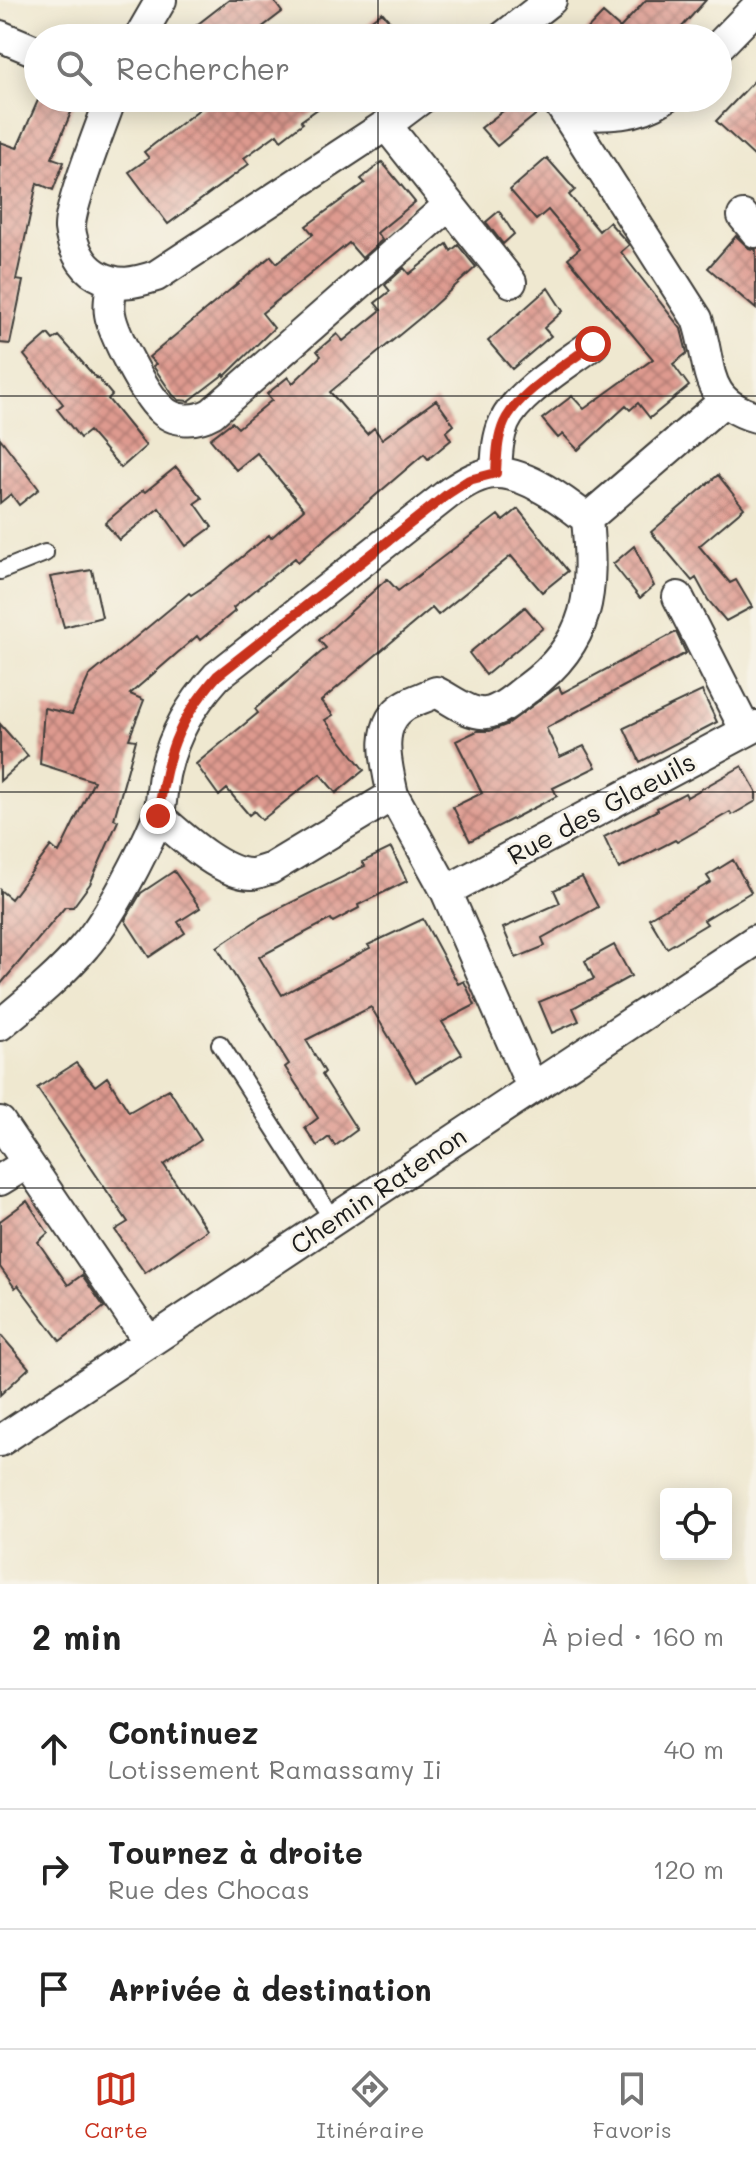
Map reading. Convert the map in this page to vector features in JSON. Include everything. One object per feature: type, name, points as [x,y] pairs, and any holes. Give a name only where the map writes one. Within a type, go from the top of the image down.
[{"type":"street","points":[[147,24],[161,0]]},
{"type":"street","points":[[522,24],[551,0]]},
{"type":"street","points":[[732,33],[756,8]]},
{"type":"street","points":[[0,36],[24,46]]},
{"type":"street","points":[[107,112],[70,226],[77,255],[93,273],[112,282],[132,284],[156,276],[403,112]]},
{"type":"street","points":[[566,112],[697,319],[711,380],[723,402],[739,412],[756,417]]},
{"type":"street","points":[[587,112],[604,116],[633,112]]},
{"type":"street","points":[[386,125],[511,282]]},
{"type":"street","points":[[112,282],[109,311],[119,342],[160,409],[173,417],[189,421],[202,419],[449,205]]},
{"type":"street","points":[[496,473],[497,445],[504,423],[517,402],[593,344]]},
{"type":"street","points":[[587,519],[723,402]]},
{"type":"street","points":[[0,1025],[60,974],[88,944],[158,816],[164,773],[175,735],[193,703],[217,676],[449,493],[469,480],[496,473],[513,476],[560,497],[587,519],[591,582],[582,624],[571,645],[543,677],[502,707],[487,713],[471,711],[436,692],[402,707],[387,726],[384,753],[393,795],[446,891],[532,1087]]},
{"type":"street","points":[[678,597],[751,728]]},
{"type":"street","name":"Rue des Glaeuils","points":[[446,891],[751,728]]},
{"type":"street","points":[[158,816],[203,853],[224,866],[251,874],[278,864],[393,795]]},
{"type":"street","name":"Chemin Ratenon","points":[[0,1441],[756,940]]},
{"type":"street","points":[[0,1122],[149,1342]]},
{"type":"street","points":[[0,1180],[26,1164]]},
{"type":"lane","points":[[0,571],[45,553]]},
{"type":"lane","points":[[220,1044],[333,1220]]},
{"type":"building","points":[[229,0],[273,0],[282,12],[266,24],[198,24]]},
{"type":"building","points":[[646,0],[706,0],[685,24],[624,24]]},
{"type":"building","points":[[382,12],[392,24],[367,24]]},
{"type":"building","points":[[603,13],[615,24],[592,24]]},
{"type":"building","points":[[756,79],[756,158],[716,121],[725,112],[732,112],[732,104]]},
{"type":"building","points":[[33,112],[71,112],[52,158],[64,162],[53,190],[37,183],[16,280],[23,281],[10,344],[0,343],[0,142],[17,148]]},
{"type":"building","points":[[196,112],[314,112],[281,140],[277,134],[244,158],[249,164],[168,224],[129,172],[149,158],[144,152]]},
{"type":"building","points":[[502,112],[539,112],[497,146],[481,128]]},
{"type":"building","points":[[547,158],[575,190],[569,195],[599,231],[609,222],[629,245],[621,252],[681,329],[687,353],[673,364],[689,386],[650,418],[638,403],[630,410],[626,406],[578,450],[563,434],[558,438],[542,419],[572,396],[584,409],[653,359],[568,258],[580,248],[548,210],[536,220],[510,190]]},
{"type":"building","points":[[382,162],[415,202],[377,233],[382,240],[362,258],[349,243],[262,313],[274,328],[225,376],[189,401],[179,400],[173,395],[149,357],[271,256],[277,263],[313,234],[306,226],[365,183],[361,179]]},
{"type":"building","points":[[499,211],[514,234],[503,244],[486,222]]},
{"type":"building","points":[[736,236],[756,250],[756,309],[708,268]]},
{"type":"building","points":[[447,244],[451,251],[458,245],[476,267],[330,392],[367,434],[374,428],[382,439],[436,400],[454,425],[446,432],[451,440],[428,459],[424,454],[298,562],[295,558],[233,608],[235,611],[200,640],[197,636],[130,694],[144,700],[129,739],[136,740],[114,819],[118,821],[90,884],[73,907],[65,907],[0,985],[0,890],[11,899],[51,846],[59,853],[94,781],[40,764],[44,708],[72,714],[89,676],[189,593],[191,595],[211,582],[269,535],[271,538],[304,509],[257,453],[236,470],[210,439],[232,422],[238,428],[272,400],[267,394],[288,377],[293,383],[321,356],[317,351],[337,334],[343,341],[381,310],[375,303],[390,291],[385,285],[404,268],[409,274]]},
{"type":"building","points":[[548,288],[563,311],[544,328],[551,336],[512,369],[488,341]]},
{"type":"building","points":[[48,334],[53,340],[59,336],[97,377],[112,395],[108,399],[146,446],[121,468],[89,431],[80,438],[57,409],[63,404],[24,355]]},
{"type":"building","points":[[0,438],[39,489],[19,505],[11,494],[0,503]]},
{"type":"building","points":[[176,467],[202,498],[195,503],[212,527],[186,546],[159,508],[119,540],[105,523]]},
{"type":"building","points":[[718,475],[744,508],[699,546],[730,583],[736,580],[752,607],[726,621],[708,600],[696,578],[692,581],[651,532]]},
{"type":"building","points":[[518,509],[568,571],[542,592],[511,556],[438,615],[432,608],[321,701],[333,715],[325,720],[364,770],[336,793],[320,774],[262,820],[254,811],[249,815],[227,789],[219,796],[196,764],[258,713],[255,709],[326,648],[319,640],[387,579],[398,591],[498,515],[503,521]]},
{"type":"building","points":[[634,546],[654,586],[640,598],[613,564]]},
{"type":"building","points":[[92,570],[102,617],[64,627],[50,577]]},
{"type":"building","points":[[525,607],[543,628],[486,675],[469,653]]},
{"type":"building","points":[[676,632],[686,653],[546,728],[560,757],[584,746],[596,767],[553,788],[557,796],[470,841],[453,807],[482,793],[456,741],[477,731],[490,731],[506,725],[555,689],[559,687],[562,693]]},
{"type":"building","points":[[702,691],[717,722],[640,762],[624,728]]},
{"type":"building","points":[[0,724],[28,756],[0,781]]},
{"type":"building","points":[[742,766],[756,791],[756,801],[619,869],[604,837],[685,793],[687,797]]},
{"type":"building","points":[[391,848],[407,881],[358,905],[359,908],[333,922],[331,919],[259,957],[282,995],[370,948],[368,945],[423,919],[458,984],[464,981],[475,1005],[442,1022],[462,1054],[416,1082],[371,1007],[306,1040],[325,1072],[322,1075],[357,1130],[335,1146],[329,1137],[317,1146],[305,1128],[318,1118],[285,1067],[289,1064],[217,947],[262,917],[365,866],[362,862]]},
{"type":"building","points":[[733,860],[751,892],[704,920],[707,924],[667,948],[649,918],[711,882],[707,876]]},
{"type":"building","points":[[174,871],[200,908],[178,922],[185,933],[149,957],[125,920],[141,893]]},
{"type":"building","points":[[582,877],[598,907],[542,938],[545,946],[516,958],[503,928],[560,903],[554,890]]},
{"type":"building","points":[[614,945],[631,976],[573,1008],[579,1021],[552,1033],[539,1002],[594,979],[585,961]]},
{"type":"building","points":[[76,1063],[95,1086],[107,1077],[129,1112],[169,1089],[201,1140],[164,1165],[207,1230],[145,1273],[115,1230],[128,1222],[37,1088]]},
{"type":"building","points":[[27,1201],[48,1233],[38,1242],[68,1285],[82,1275],[104,1307],[60,1341],[18,1285],[15,1288],[0,1267],[0,1221]]},
{"type":"building","points":[[0,1334],[29,1368],[0,1395]]},
{"type":"route","points":[[158,816],[164,773],[175,735],[193,703],[217,676],[449,493],[469,480],[496,473],[497,445],[504,423],[517,402],[593,344]]}]
